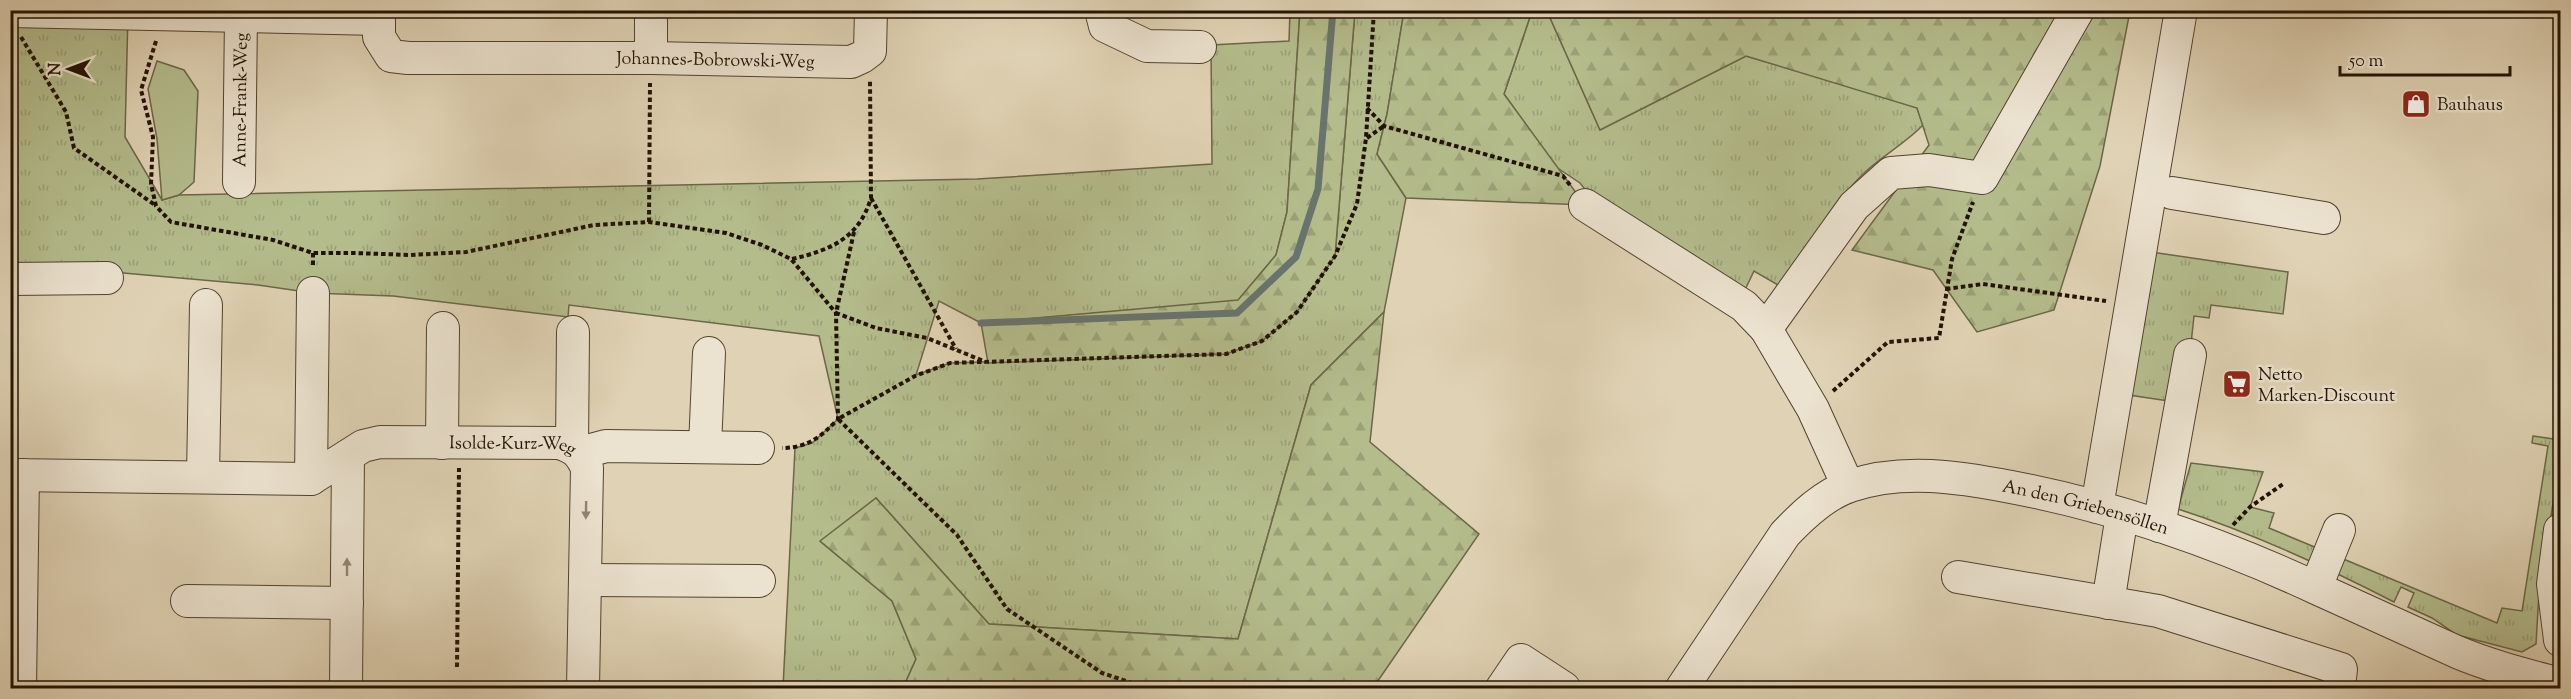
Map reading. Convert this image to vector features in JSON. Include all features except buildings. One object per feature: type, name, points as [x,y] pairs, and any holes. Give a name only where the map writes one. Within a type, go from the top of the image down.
[{"type":"street","points":[[651,10],[651,58]]},
{"type":"street","points":[[870,51],[871,10]]},
{"type":"street","points":[[1766,329],[1854,206],[1891,173],[1929,170],[1982,178],[2078,10]]},
{"type":"street","points":[[2108,603],[2109,511],[2132,304],[2181,10]]},
{"type":"street","name":"Anne-Frank-Weg","points":[[15,22],[104,12],[241,16],[379,15]]},
{"type":"street","name":"Johannes-Bobrowski-Weg","points":[[379,15],[379,37],[391,56],[851,62],[870,51]]},
{"type":"street","name":"Anne-Frank-Weg","points":[[239,182],[241,16]]},
{"type":"street","points":[[1103,18],[1147,46],[1200,47]]},
{"type":"street","points":[[2172,193],[2324,218]]},
{"type":"street","points":[[1585,205],[1744,306],[1766,329],[1813,409],[1848,486]]},
{"type":"street","points":[[10,279],[107,278]]},
{"type":"street","points":[[20,688],[16,603],[17,475],[311,479],[313,293]]},
{"type":"street","points":[[203,477],[206,305]]},
{"type":"street","points":[[443,328],[451,443]]},
{"type":"street","points":[[573,332],[576,450],[587,468],[583,688]]},
{"type":"street","points":[[705,447],[709,353]]},
{"type":"street","points":[[2159,526],[2190,355]]},
{"type":"street","name":"Isolde-Kurz-Weg","points":[[311,479],[363,446],[380,442],[559,443],[576,450],[606,446],[758,448]]},
{"type":"street","points":[[346,688],[348,456]]},
{"type":"street","name":"An den Griebensöllen","points":[[1682,688],[1785,534],[1805,513],[1848,486],[1890,476],[1925,476],[1985,482],[2109,511],[2159,526],[2209,543],[2316,588],[2458,652],[2560,684]]},
{"type":"street","points":[[2316,588],[2339,530]]},
{"type":"street","points":[[2560,530],[2553,584],[2560,640]]},
{"type":"street","points":[[1958,577],[2158,611],[2341,669],[2339,688]]},
{"type":"street","points":[[585,579],[759,581]]},
{"type":"street","points":[[187,601],[347,603]]},
{"type":"street","points":[[1502,688],[1521,660],[1564,688]]},
{"type":"path","points":[[758,448],[795,448],[812,443],[838,419],[915,376],[950,363],[1226,354],[1262,341],[1297,312],[1335,256],[1357,204],[1366,138],[1374,10]]},
{"type":"path","points":[[156,206],[151,184],[153,137],[141,90],[165,14]]},
{"type":"path","points":[[15,22],[66,112],[74,148],[156,206],[171,222],[273,240],[313,253],[411,255],[466,252],[594,225],[649,222],[726,233],[762,245],[791,259],[836,313],[876,328],[927,338],[988,363]]},
{"type":"path","points":[[870,51],[871,198],[866,214],[855,232],[836,313],[838,419],[957,535],[1007,609],[1102,673],[1147,688]]},
{"type":"path","points":[[649,222],[651,58]]},
{"type":"path","points":[[1367,108],[1384,126],[1563,176],[1585,205]]},
{"type":"path","points":[[1366,138],[1384,126]]},
{"type":"path","points":[[1813,409],[1888,342],[1939,338],[1952,259],[1982,178]]},
{"type":"path","points":[[871,198],[956,350]]},
{"type":"path","points":[[791,259],[815,254],[855,232]]},
{"type":"path","points":[[1946,289],[1983,284],[2132,304]]},
{"type":"path","points":[[451,443],[458,667]]},
{"type":"path","points":[[2231,526],[2250,507],[2283,483]]},
{"type":"green space","points":[[11,11],[128,13],[125,137],[162,200],[179,195],[977,179],[1212,164],[1211,45],[1289,41],[1290,11],[1300,11],[1287,212],[1276,255],[1238,301],[981,323],[939,301],[916,375],[950,363],[1226,354],[1335,256],[1355,11],[1404,11],[1387,114],[1377,154],[1406,198],[1384,312],[1311,385],[1238,639],[989,624],[876,498],[821,542],[892,601],[916,659],[903,688],[783,688],[795,448],[812,443],[838,419],[819,336],[569,305],[568,317],[393,296],[313,293],[258,285],[112,272],[11,268]]},
{"type":"green space","points":[[1300,11],[1355,11],[1335,256],[1297,312],[1262,341],[1226,354],[988,363],[981,323],[1238,300],[1276,255],[1287,212]]},
{"type":"green space","points":[[1404,11],[1532,11],[1504,94],[1585,205],[1406,198],[1377,154],[1387,114]]},
{"type":"green space","points":[[1532,11],[1547,11],[1600,130],[1746,56],[1905,103],[1917,108],[1923,125],[1869,168],[1850,187],[1819,229],[1783,288],[1754,271],[1743,294],[1592,198],[1580,183],[1556,167],[1504,94]]},
{"type":"green space","points":[[1547,11],[2130,11],[2100,166],[2054,310],[1977,332],[1933,270],[1852,250],[1929,145],[1917,108],[1746,56],[1600,130]]},
{"type":"green space","points":[[157,61],[184,70],[198,91],[194,182],[179,195],[162,200],[157,139],[148,89]]},
{"type":"green space","points":[[2151,252],[2288,272],[2283,314],[2211,305],[2209,318],[2194,316],[2191,344],[2175,402],[2129,395]]},
{"type":"green space","points":[[1384,312],[1370,442],[1479,534],[1373,688],[903,688],[916,659],[892,601],[820,541],[876,498],[989,624],[1238,639],[1311,385]]},
{"type":"green space","points":[[2533,436],[2560,440],[2560,459],[2539,592],[2536,644],[2522,652],[2457,635],[2432,618],[2408,607],[2414,593],[2401,587],[2394,602],[2288,551],[2178,509],[2191,463],[2263,472],[2250,507],[2274,513],[2269,528],[2497,623],[2502,608],[2522,611],[2548,446],[2532,443]]},
{"type":"waterway","points":[[981,323],[1237,313],[1296,257],[1318,189],[1333,10]]},
{"type":"place","name":"Bauhaus","points":[[2416,104]]},
{"type":"place","name":"Netto Marken-Discount","points":[[2237,384]]}]
